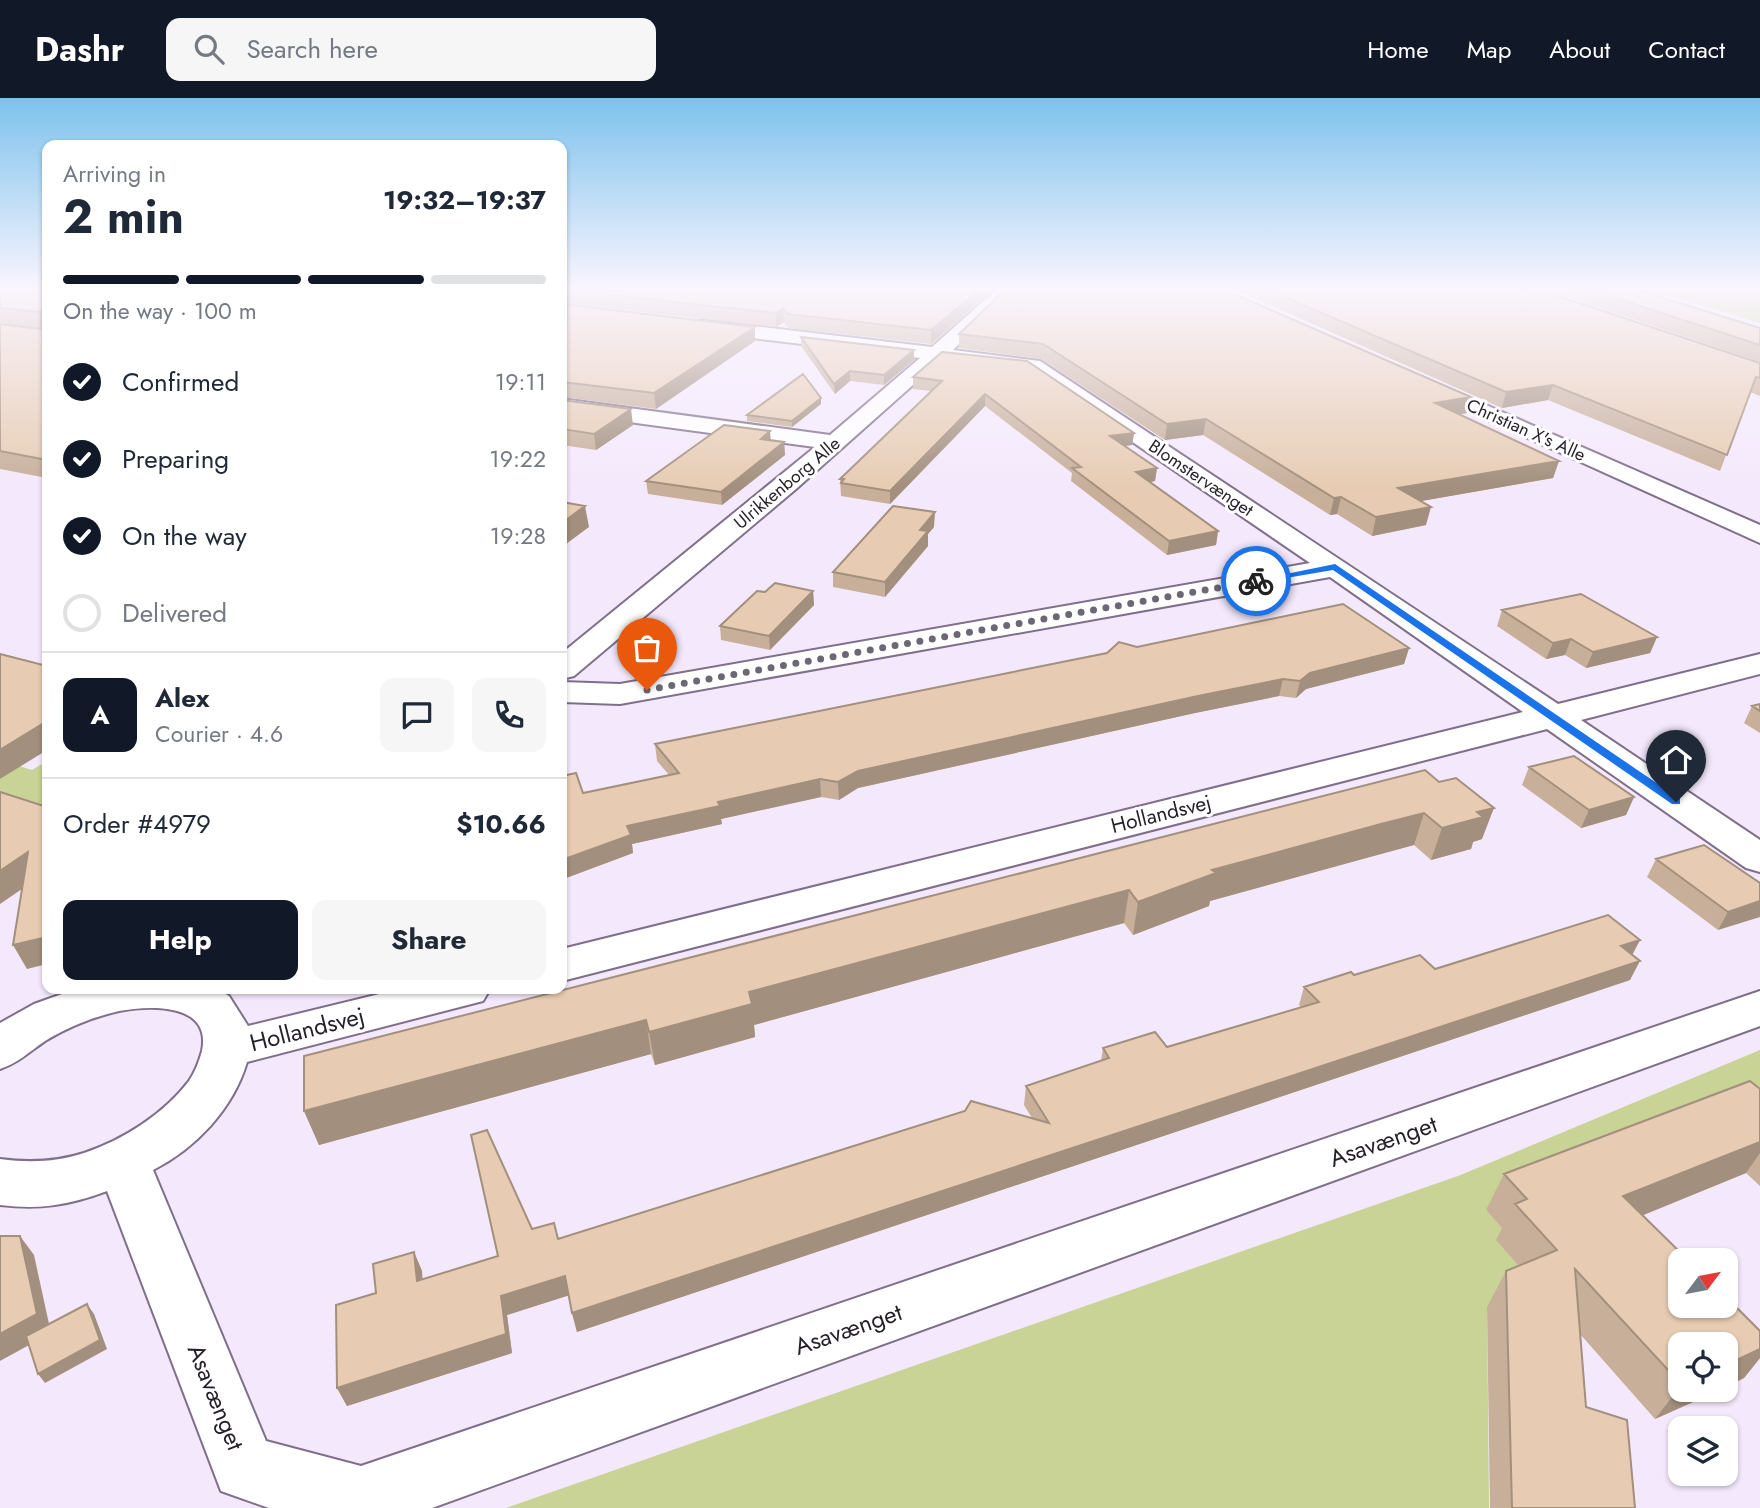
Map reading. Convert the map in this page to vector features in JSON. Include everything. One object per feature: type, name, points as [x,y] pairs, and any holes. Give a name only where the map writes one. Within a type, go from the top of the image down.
[{"type":"street","name":"Ulrikkenborg Alle","points":[[567,665],[835,443],[936,356]]},
{"type":"street","name":"Blomstervænget","points":[[967,356],[1033,365],[1335,567],[1760,859]]},
{"type":"street","name":"Christian X's Alle","points":[[1403,374],[1760,536]]},
{"type":"street","points":[[567,407],[835,443]]},
{"type":"street","points":[[567,692],[620,694],[1335,567]]},
{"type":"street","name":"Hollandsvej","points":[[567,964],[1760,663]]},
{"type":"street","points":[[4,1041],[58,1013],[105,996],[120,994]]},
{"type":"street","points":[[0,1182],[31,1186],[77,1178],[123,1161],[177,1128],[213,1087],[228,1049],[225,1025],[211,1007],[195,994]]},
{"type":"street","name":"Hollandsvej","points":[[228,1049],[447,994]]},
{"type":"street","name":"Asavænget","points":[[123,1161],[244,1468],[361,1500],[1760,1008]]},
{"type":"green space","points":[[0,760],[32,770],[42,764],[42,810],[0,802]]},
{"type":"green space","points":[[1760,1050],[1760,1126],[1486,1210],[1509,1235],[1497,1240],[1537,1286],[1487,1307],[1489,1508],[506,1508],[1458,1176]]},
{"type":"building","points":[[0,356],[42,356],[42,459],[0,451]]},
{"type":"building","points":[[567,356],[711,356],[654,393],[567,383]]},
{"type":"building","points":[[814,356],[907,356],[884,375],[850,371],[834,384]]},
{"type":"building","points":[[938,356],[978,356],[1027,361],[1134,433],[1110,436],[1157,468],[1136,472],[1218,531],[1169,541],[1072,468],[1081,467],[985,394],[890,491],[841,483],[844,479],[840,479],[942,381],[913,377]]},
{"type":"building","points":[[1061,356],[1376,356],[1471,397],[1435,403],[1559,461],[1398,488],[1431,507],[1376,517],[1341,497],[1334,498],[1206,419],[1167,424]]},
{"type":"building","points":[[1422,356],[1738,356],[1760,363],[1760,378],[1756,377],[1727,455],[1553,385],[1506,392]]},
{"type":"building","points":[[803,374],[821,398],[792,421],[747,415]]},
{"type":"building","points":[[567,401],[631,409],[594,434],[567,430]]},
{"type":"building","points":[[724,425],[770,431],[761,439],[784,442],[721,492],[646,481]]},
{"type":"building","points":[[567,503],[585,506],[567,519]]},
{"type":"building","points":[[893,506],[935,512],[920,530],[928,531],[885,582],[833,572]]},
{"type":"building","points":[[775,583],[813,591],[769,636],[720,626],[757,591],[765,592]]},
{"type":"building","points":[[1581,594],[1657,637],[1593,652],[1571,639],[1553,643],[1502,610]]},
{"type":"building","points":[[1343,604],[1409,648],[1310,673],[1300,681],[1283,679],[1198,696],[858,771],[838,782],[820,779],[718,802],[720,806],[627,826],[631,835],[567,858],[567,775],[576,773],[583,793],[679,773],[655,744],[1107,653],[1119,642],[1137,647]]},
{"type":"building","points":[[0,654],[42,665],[42,724],[0,750]]},
{"type":"building","points":[[1574,756],[1634,797],[1589,810],[1529,767]]},
{"type":"building","points":[[1425,770],[1439,782],[1456,778],[1494,808],[1477,812],[1483,817],[1442,828],[1424,813],[1212,870],[1216,873],[1138,902],[1129,890],[749,992],[752,1004],[649,1032],[646,1020],[304,1111],[304,1056],[547,994],[567,994],[567,989]]},
{"type":"building","points":[[0,792],[42,805],[42,938],[13,945],[28,852],[0,871]]},
{"type":"building","points":[[1704,845],[1760,883],[1760,901],[1728,912],[1656,859]]},
{"type":"building","points":[[1608,915],[1640,940],[1621,946],[1640,961],[572,1313],[565,1276],[501,1296],[506,1334],[337,1388],[336,1305],[376,1293],[373,1264],[414,1252],[417,1281],[498,1256],[471,1135],[487,1130],[532,1229],[554,1223],[558,1239],[965,1111],[971,1101],[1049,1123],[1026,1086],[1109,1058],[1103,1048],[1155,1032],[1167,1047],[1319,1002],[1304,987],[1351,972],[1354,975],[1420,955],[1435,969]]},
{"type":"building","points":[[1750,1081],[1760,1089],[1760,1142],[1623,1196],[1676,1248],[1668,1248],[1668,1318],[1738,1318],[1738,1309],[1760,1331],[1760,1349],[1738,1359],[1738,1332],[1668,1332],[1668,1370],[1575,1269],[1586,1407],[1627,1420],[1635,1508],[1512,1508],[1506,1271],[1557,1250],[1515,1204],[1527,1199],[1504,1174]]},
{"type":"building","points":[[0,1236],[20,1236],[37,1314],[0,1334]]},
{"type":"building","points":[[87,1304],[100,1340],[38,1374],[26,1336]]},
{"type":"way so far","points":[[647,690],[1256,581]]},
{"type":"route","points":[[1256,581],[1335,567],[1676,802]]}]
